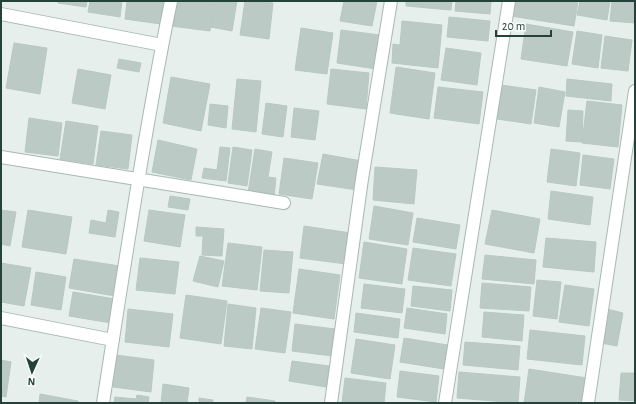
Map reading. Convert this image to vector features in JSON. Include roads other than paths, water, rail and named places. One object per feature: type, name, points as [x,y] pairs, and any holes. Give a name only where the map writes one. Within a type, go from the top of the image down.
[{"type":"street","points":[[103,403],[139,179],[171,1]]},
{"type":"street","points":[[331,403],[362,179],[391,1]]},
{"type":"street","points":[[445,403],[509,1]]},
{"type":"street","points":[[1,14],[162,45]]},
{"type":"street","points":[[588,403],[635,91]]},
{"type":"street","points":[[1,156],[284,203]]},
{"type":"street","points":[[1,318],[113,340]]}]
